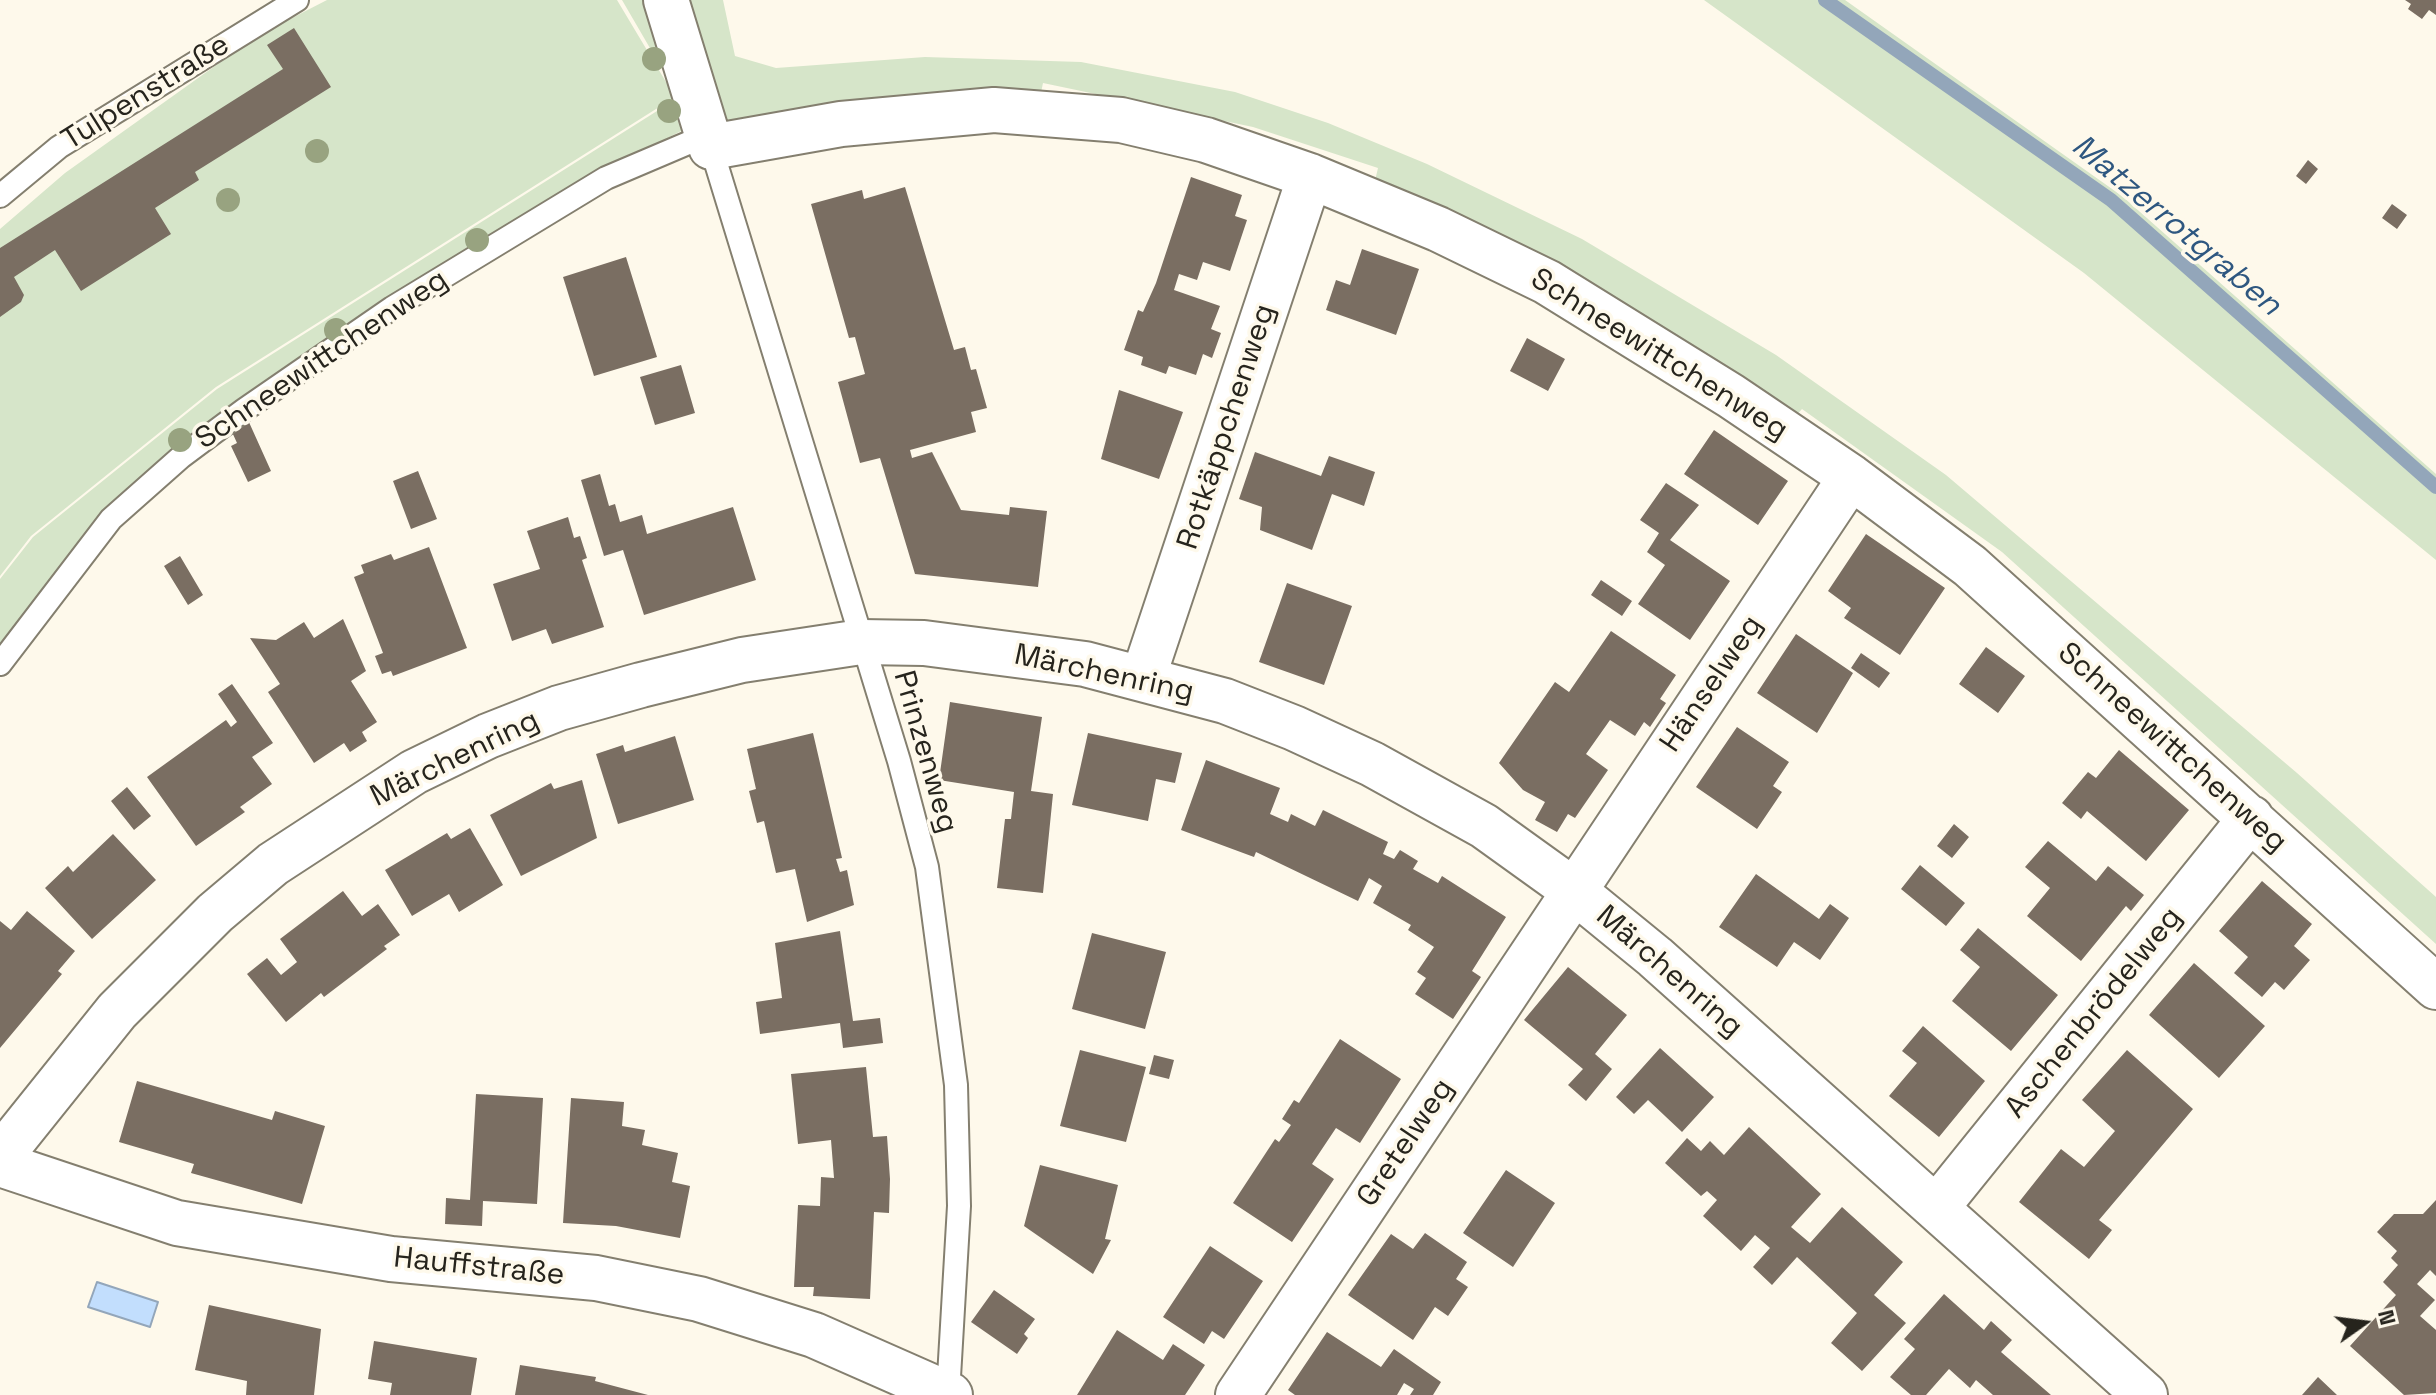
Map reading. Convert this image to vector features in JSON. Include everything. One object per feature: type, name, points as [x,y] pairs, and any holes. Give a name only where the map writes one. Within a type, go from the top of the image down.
[{"type":"street","points":[[666,0],[709,141]]},
{"type":"street","name":"Schneewittchenweg","points":[[709,141],[841,124],[994,110],[1121,120],[1206,140],[1310,176],[1438,229],[1547,282],[1731,396],[1851,477],[1970,566],[2436,987]]},
{"type":"street","name":"Rotkäppchenweg","points":[[1143,678],[1310,176]]},
{"type":"street","name":"Hänselweg","points":[[1573,890],[1851,477]]},
{"type":"street","name":"Märchenring","points":[[0,1157],[117,1011],[215,913],[296,848],[414,772],[488,736],[573,704],[742,660],[861,642],[924,643],[1085,664],[1225,701],[1372,764],[1484,826],[1573,890],[1655,957],[2145,1395]]},
{"type":"street","name":"Aschenbrödelweg","points":[[1937,1207],[2251,818]]},
{"type":"street","name":"Gretelweg","points":[[1238,1395],[1573,890]]},
{"type":"street","name":"Hauffstraße","points":[[0,1164],[177,1223],[391,1259],[596,1278],[699,1299],[814,1335],[949,1394]]},
{"type":"lane","name":"Tulpenstraße","points":[[0,196],[59,147],[297,0]]},
{"type":"lane","name":"Prinzenweg","points":[[709,141],[899,761],[927,867],[945,978],[956,1085],[959,1206],[949,1394]]},
{"type":"lane","name":"Schneewittchenweg","points":[[0,664],[111,519],[181,457],[244,410],[392,308],[606,178],[709,141]]},
{"type":"green space","points":[[327,0],[617,0],[675,97],[216,387],[31,536],[0,576],[0,229],[65,173],[257,36]]},
{"type":"green space","points":[[622,0],[651,0],[672,86]]},
{"type":"green space","points":[[685,0],[723,0],[735,56],[776,68],[925,57],[1081,62],[1235,92],[1328,123],[1427,164],[1582,239],[1776,355],[1946,475],[2297,773],[2436,897],[2436,944],[2002,552],[1802,409],[1793,419],[1374,185],[1378,168],[1253,127],[1043,83],[1039,102],[722,123]]},
{"type":"green space","points":[[1704,0],[1845,0],[2122,196],[2436,474],[2436,560],[2084,273]]},
{"type":"green space","points":[[676,99],[683,130],[580,184],[108,515],[0,652],[0,579],[33,537],[217,389]]},
{"type":"water","points":[[97,1282],[158,1302],[150,1327],[88,1307]]},
{"type":"building","points":[[2405,0],[2436,0],[2436,15],[2429,10],[2422,19],[2408,9],[2411,4]]},
{"type":"building","points":[[294,28],[331,87],[195,172],[199,180],[155,208],[171,234],[81,291],[55,250],[14,277],[24,295],[21,302],[0,317],[0,248],[283,69],[267,45]]},
{"type":"building","points":[[2308,160],[2318,169],[2306,184],[2296,176]]},
{"type":"building","points":[[1191,177],[1242,195],[1235,216],[1247,220],[1230,271],[1203,262],[1197,280],[1179,274],[1174,290],[1220,306],[1211,329],[1221,333],[1212,358],[1203,354],[1196,375],[1169,366],[1166,374],[1141,365],[1143,357],[1124,350],[1138,310],[1143,312],[1156,283]]},
{"type":"building","points":[[905,187],[954,350],[965,347],[971,370],[976,369],[987,408],[971,412],[976,432],[910,450],[912,458],[932,452],[961,510],[1009,515],[1010,507],[1047,511],[1038,587],[915,574],[880,458],[860,463],[838,382],[865,374],[855,337],[849,338],[811,204],[862,190],[864,199]]},
{"type":"building","points":[[2392,204],[2407,215],[2397,229],[2382,218]]},
{"type":"building","points":[[1362,249],[1419,269],[1396,335],[1326,310],[1336,280],[1350,285]]},
{"type":"building","points":[[626,257],[657,357],[594,376],[563,277]]},
{"type":"building","points":[[1527,338],[1565,359],[1548,391],[1510,371]]},
{"type":"building","points":[[681,365],[695,413],[655,425],[640,377]]},
{"type":"building","points":[[1119,390],[1183,412],[1159,479],[1101,459]]},
{"type":"building","points":[[248,420],[271,471],[248,482],[231,446],[237,443],[232,432]]},
{"type":"building","points":[[1714,430],[1788,481],[1758,525],[1684,474]]},
{"type":"building","points":[[1255,452],[1321,476],[1329,456],[1375,472],[1364,506],[1332,494],[1312,550],[1260,530],[1262,507],[1239,499]]},
{"type":"building","points":[[418,471],[437,519],[411,529],[393,481]]},
{"type":"building","points":[[600,474],[609,506],[615,504],[620,522],[642,515],[647,534],[733,507],[756,580],[644,615],[623,550],[604,556],[581,480]]},
{"type":"building","points":[[1666,483],[1699,505],[1670,540],[1730,581],[1690,640],[1638,604],[1665,565],[1647,552],[1659,533],[1640,520]]},
{"type":"building","points":[[568,517],[574,538],[580,536],[587,558],[582,560],[604,627],[552,644],[546,629],[512,641],[493,584],[540,569],[527,531]]},
{"type":"building","points":[[1866,534],[1945,588],[1900,655],[1844,618],[1851,608],[1828,591]]},
{"type":"building","points":[[429,547],[467,648],[393,676],[391,671],[382,674],[375,656],[383,653],[354,577],[364,573],[361,565],[391,554],[394,560]]},
{"type":"building","points":[[180,556],[203,595],[188,605],[164,566]]},
{"type":"building","points":[[1601,580],[1632,601],[1622,616],[1591,595]]},
{"type":"building","points":[[1287,583],[1352,606],[1324,685],[1259,662]]},
{"type":"building","points":[[343,619],[366,671],[351,681],[377,722],[362,732],[367,741],[350,752],[344,743],[314,763],[268,692],[280,684],[250,638],[276,640],[304,622],[314,638]]},
{"type":"building","points":[[1611,631],[1676,675],[1660,699],[1666,703],[1650,727],[1644,722],[1635,736],[1610,720],[1586,754],[1608,770],[1575,818],[1568,814],[1557,832],[1535,820],[1545,802],[1523,790],[1499,763],[1555,682],[1569,692]]},
{"type":"building","points":[[1796,634],[1853,673],[1817,733],[1757,693]]},
{"type":"building","points":[[1986,647],[2025,676],[1998,713],[1959,684]]},
{"type":"building","points":[[1861,653],[1890,673],[1879,688],[1851,668]]},
{"type":"building","points":[[232,684],[273,743],[252,757],[272,784],[240,807],[245,812],[196,846],[147,777],[226,720],[231,727],[237,722],[218,694]]},
{"type":"building","points":[[950,702],[1042,717],[1031,791],[1053,794],[1043,893],[997,888],[1005,819],[1011,819],[1014,792],[939,780]]},
{"type":"building","points":[[1737,727],[1789,762],[1773,786],[1782,792],[1757,829],[1696,787]]},
{"type":"building","points":[[813,733],[842,858],[836,859],[840,872],[847,870],[854,905],[807,922],[795,869],[776,873],[764,821],[757,823],[749,791],[756,789],[747,749]]},
{"type":"building","points":[[1088,733],[1182,753],[1175,783],[1156,779],[1148,821],[1072,805]]},
{"type":"building","points":[[675,736],[694,800],[618,824],[596,754],[623,745],[625,752]]},
{"type":"building","points":[[2119,750],[2189,810],[2146,861],[2087,811],[2081,819],[2062,803],[2088,772],[2096,778]]},
{"type":"building","points":[[1206,760],[1280,788],[1270,814],[1288,822],[1291,814],[1315,826],[1323,810],[1388,842],[1383,854],[1394,859],[1400,850],[1418,861],[1413,869],[1438,883],[1442,876],[1506,917],[1472,971],[1481,977],[1453,1019],[1415,994],[1426,978],[1417,972],[1434,947],[1408,930],[1411,925],[1373,903],[1382,886],[1369,878],[1358,901],[1256,852],[1254,857],[1181,830]]},
{"type":"building","points":[[582,780],[597,838],[521,876],[490,815],[551,783],[554,789]]},
{"type":"building","points":[[127,787],[151,816],[134,830],[111,801]]},
{"type":"building","points":[[1954,824],[1969,837],[1952,858],[1937,846]]},
{"type":"building","points":[[470,828],[503,885],[459,912],[449,894],[412,916],[385,870],[447,833],[451,839]]},
{"type":"building","points":[[113,834],[156,880],[92,939],[45,888],[68,866],[73,872]]},
{"type":"building","points":[[2048,841],[2096,881],[2108,866],[2144,895],[2131,911],[2126,906],[2081,961],[2027,916],[2050,888],[2025,867]]},
{"type":"building","points":[[1920,865],[1965,903],[1946,926],[1901,889]]},
{"type":"building","points":[[1756,874],[1819,919],[1830,904],[1849,918],[1820,960],[1794,942],[1777,967],[1719,927]]},
{"type":"building","points":[[2262,881],[2312,924],[2294,946],[2310,960],[2284,990],[2275,982],[2262,997],[2234,973],[2248,957],[2219,931]]},
{"type":"building","points":[[343,891],[362,916],[378,904],[400,935],[384,946],[387,949],[324,997],[321,993],[286,1022],[247,974],[267,958],[281,975],[297,962],[280,939]]},
{"type":"building","points":[[27,911],[75,951],[58,971],[62,974],[0,1048],[0,921],[11,930]]},
{"type":"building","points":[[1978,928],[2058,995],[2011,1051],[1952,1001],[1980,967],[1960,950]]},
{"type":"building","points":[[840,931],[853,1021],[880,1018],[883,1043],[843,1048],[840,1023],[760,1034],[756,1002],[782,998],[775,943]]},
{"type":"building","points":[[1092,933],[1166,952],[1145,1029],[1072,1009]]},
{"type":"building","points":[[2194,963],[2265,1026],[2219,1078],[2149,1015]]},
{"type":"building","points":[[1568,967],[1627,1015],[1595,1054],[1612,1069],[1586,1101],[1568,1085],[1583,1069],[1524,1020]]},
{"type":"building","points":[[1923,1026],[1985,1081],[1939,1137],[1889,1096],[1917,1063],[1902,1051]]},
{"type":"building","points":[[1340,1039],[1401,1079],[1360,1143],[1336,1128],[1312,1164],[1334,1179],[1292,1242],[1233,1203],[1275,1139],[1279,1142],[1291,1125],[1282,1119],[1294,1100],[1299,1103]]},
{"type":"building","points":[[1660,1048],[1714,1097],[1682,1132],[1648,1100],[1634,1114],[1616,1097]]},
{"type":"building","points":[[1080,1050],[1146,1067],[1126,1142],[1060,1126]]},
{"type":"building","points":[[2127,1050],[2193,1109],[2099,1220],[2112,1230],[2089,1259],[2019,1202],[2061,1149],[2084,1167],[2115,1131],[2082,1100]]},
{"type":"building","points":[[1154,1055],[1174,1060],[1169,1079],[1149,1074]]},
{"type":"building","points":[[866,1067],[873,1137],[887,1136],[890,1179],[889,1213],[874,1212],[870,1299],[813,1296],[814,1287],[794,1287],[798,1205],[820,1206],[821,1177],[834,1178],[831,1140],[798,1144],[791,1074]]},
{"type":"building","points":[[137,1081],[272,1120],[275,1111],[325,1126],[302,1204],[191,1173],[194,1164],[119,1142]]},
{"type":"building","points":[[476,1094],[543,1098],[537,1204],[483,1201],[482,1226],[445,1224],[446,1198],[470,1200]]},
{"type":"building","points":[[571,1098],[624,1102],[622,1126],[645,1130],[642,1145],[678,1153],[672,1182],[690,1186],[680,1238],[616,1226],[563,1223]]},
{"type":"building","points":[[1749,1127],[1821,1194],[1791,1227],[1810,1243],[1842,1207],[1903,1262],[1874,1295],[1906,1323],[1862,1371],[1831,1343],[1857,1313],[1797,1257],[1772,1285],[1753,1267],[1770,1248],[1755,1235],[1741,1251],[1703,1216],[1717,1200],[1707,1191],[1701,1196],[1665,1163],[1687,1138],[1701,1151],[1710,1141],[1724,1155]]},
{"type":"building","points":[[1040,1165],[1118,1185],[1105,1239],[1111,1240],[1093,1274],[1024,1226]]},
{"type":"building","points":[[1506,1170],[1555,1203],[1513,1267],[1463,1233]]},
{"type":"building","points":[[2436,1200],[2436,1276],[2430,1270],[2417,1284],[2435,1300],[2420,1316],[2436,1330],[2436,1393],[2404,1395],[2350,1346],[2396,1295],[2383,1282],[2398,1265],[2391,1258],[2397,1251],[2377,1232],[2394,1214],[2423,1214]]},
{"type":"building","points":[[1425,1233],[1467,1262],[1456,1279],[1468,1287],[1448,1316],[1435,1307],[1413,1340],[1348,1295],[1391,1234],[1413,1249]]},
{"type":"building","points":[[1210,1246],[1263,1281],[1224,1339],[1212,1331],[1204,1344],[1163,1317]]},
{"type":"building","points":[[994,1290],[1035,1319],[1024,1334],[1028,1338],[1017,1354],[971,1322]]},
{"type":"building","points":[[1944,1294],[1984,1330],[1991,1321],[2012,1340],[2001,1352],[2051,1395],[1993,1395],[1976,1380],[1970,1388],[1949,1369],[1926,1395],[1911,1395],[1890,1377],[1915,1349],[1904,1339]]},
{"type":"building","points":[[209,1305],[321,1329],[314,1395],[246,1395],[247,1381],[195,1370]]},
{"type":"building","points":[[1117,1330],[1163,1360],[1173,1344],[1205,1365],[1185,1395],[1077,1395]]},
{"type":"building","points":[[1327,1332],[1381,1367],[1394,1349],[1441,1382],[1433,1395],[1410,1395],[1414,1389],[1404,1383],[1397,1395],[1295,1395],[1288,1390]]},
{"type":"building","points":[[374,1341],[477,1358],[471,1395],[390,1395],[392,1383],[368,1379]]},
{"type":"building","points":[[520,1365],[596,1377],[595,1381],[648,1395],[515,1395]]},
{"type":"building","points":[[2318,1377],[2337,1395],[2302,1395]]},
{"type":"waterway","name":"Matzerrotgraben","points":[[1825,0],[2111,200],[2436,487]]}]
